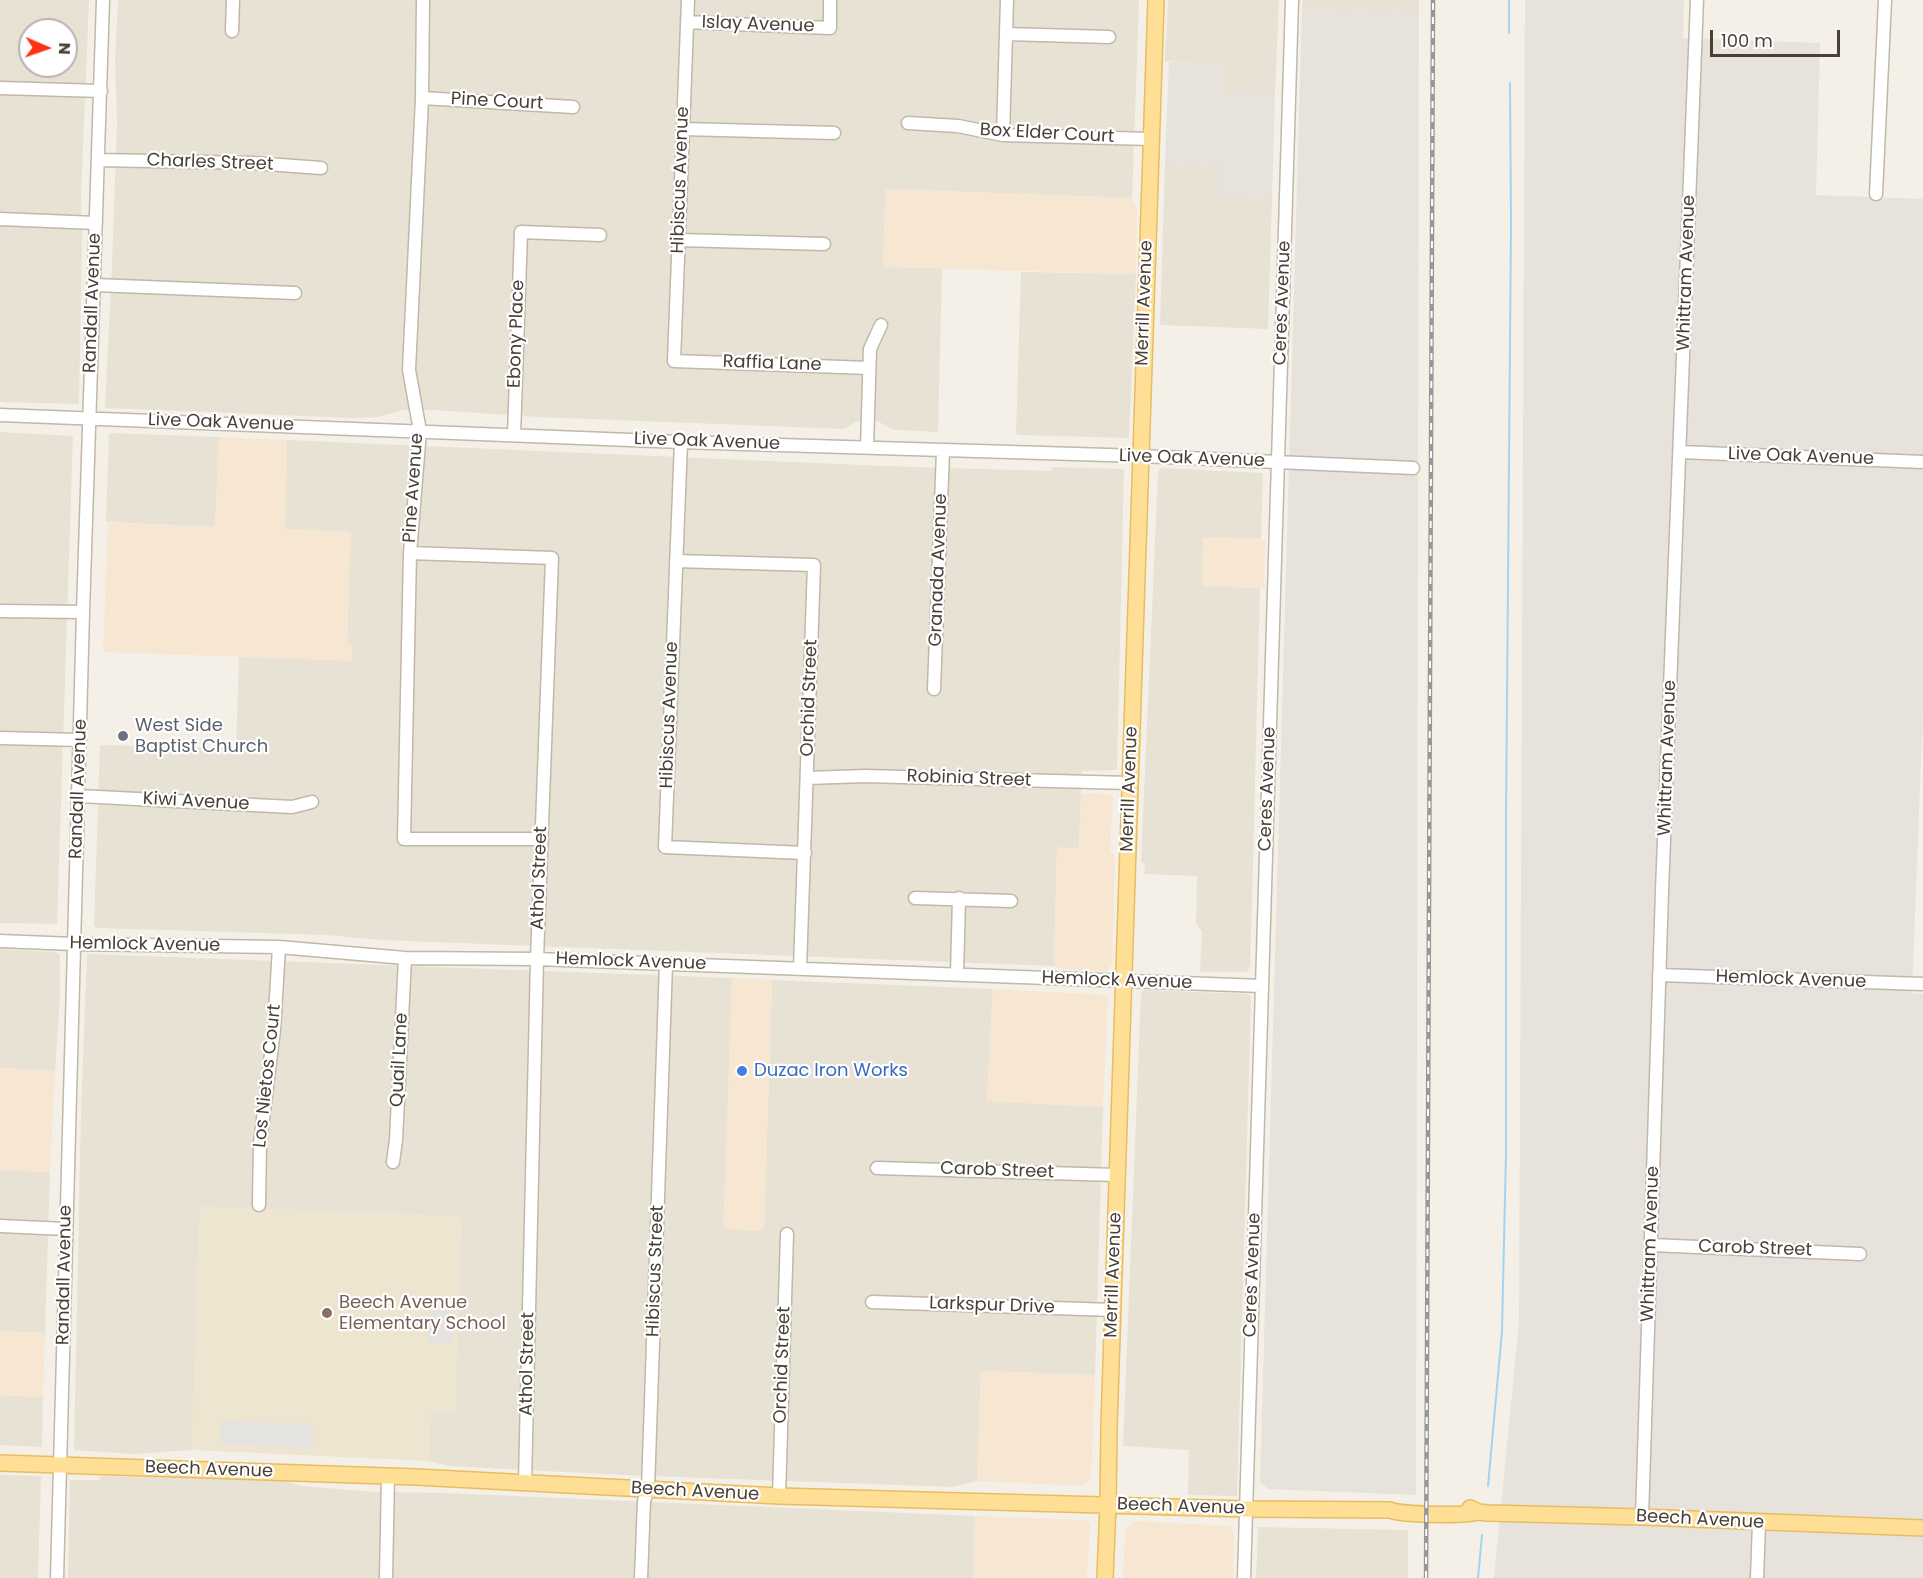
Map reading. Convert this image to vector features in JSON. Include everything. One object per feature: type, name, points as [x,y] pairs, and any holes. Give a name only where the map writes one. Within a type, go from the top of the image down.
[{"type":"main road","name":"Merrill Avenue","points":[[1105,1578],[1156,0]]},
{"type":"main road","name":"Beech Avenue","points":[[0,1462],[388,1476],[779,1496],[1246,1509],[1390,1510],[1432,1514],[1483,1512],[1923,1528]]},
{"type":"street","name":"Randall Avenue","points":[[57,1578],[83,612],[103,0]]},
{"type":"street","points":[[232,31],[233,0]]},
{"type":"street","name":"Pine Avenue","points":[[423,0],[422,98],[409,370],[420,431],[410,554],[404,838],[542,839]]},
{"type":"street","name":"Hibiscus Avenue","points":[[674,361],[688,0]]},
{"type":"street","name":"Islay Avenue","points":[[687,22],[830,28],[831,0]]},
{"type":"street","points":[[1003,135],[1007,0]]},
{"type":"street","name":"Ceres Avenue","points":[[1244,1578],[1292,0]]},
{"type":"street","name":"Whittram Avenue","points":[[1642,1517],[1659,975],[1697,0]]},
{"type":"street","points":[[1876,194],[1885,0]]},
{"type":"street","points":[[1006,34],[1109,38]]},
{"type":"street","points":[[0,88],[101,91]]},
{"type":"street","name":"Pine Court","points":[[422,98],[573,106]]},
{"type":"street","name":"Box Elder Court","points":[[908,123],[958,126],[1003,135],[1150,139]]},
{"type":"street","points":[[683,129],[834,134]]},
{"type":"street","name":"Charles Street","points":[[98,160],[253,163],[321,168]]},
{"type":"street","points":[[0,219],[96,224]]},
{"type":"street","name":"Ebony Place","points":[[514,435],[521,232],[600,235]]},
{"type":"street","points":[[679,240],[824,244]]},
{"type":"street","points":[[95,285],[295,293]]},
{"type":"street","points":[[867,447],[870,349],[881,325]]},
{"type":"street","name":"Raffia Lane","points":[[674,361],[870,368]]},
{"type":"street","name":"Live Oak Avenue","points":[[0,415],[1413,468]]},
{"type":"street","name":"Hibiscus Avenue","points":[[681,442],[665,847],[805,853]]},
{"type":"street","name":"Granada Avenue","points":[[934,689],[943,451]]},
{"type":"street","name":"Live Oak Avenue","points":[[1680,452],[1923,462]]},
{"type":"street","name":"Athol Street","points":[[410,554],[552,558],[537,959],[525,1483]]},
{"type":"street","name":"Orchid Street","points":[[676,561],[814,565],[800,968]]},
{"type":"street","points":[[0,611],[83,612]]},
{"type":"street","points":[[0,738],[80,740]]},
{"type":"street","name":"Robinia Street","points":[[808,778],[865,776],[1129,783]]},
{"type":"street","name":"Kiwi Avenue","points":[[78,796],[292,807],[312,802]]},
{"type":"street","points":[[915,898],[1011,901]]},
{"type":"street","points":[[957,974],[959,898]]},
{"type":"street","name":"Hemlock Avenue","points":[[0,941],[74,945],[279,947],[405,958],[666,963],[1262,986]]},
{"type":"street","name":"Los Nietos Court","points":[[259,1205],[260,1143],[274,1030],[279,947]]},
{"type":"street","name":"Quail Lane","points":[[393,1162],[405,958]]},
{"type":"street","name":"Hibiscus Street","points":[[641,1578],[644,1501],[648,1489],[666,963]]},
{"type":"street","name":"Hemlock Avenue","points":[[1659,975],[1923,984]]},
{"type":"street","name":"Carob Street","points":[[877,1168],[1117,1175]]},
{"type":"street","points":[[0,1226],[66,1229]]},
{"type":"street","name":"Orchid Street","points":[[779,1496],[787,1234]]},
{"type":"street","name":"Carob Street","points":[[1651,1245],[1860,1254]]},
{"type":"street","name":"Larkspur Drive","points":[[872,1302],[1113,1310]]},
{"type":"street","points":[[386,1578],[388,1476]]},
{"type":"street","points":[[1757,1578],[1759,1523]]},
{"type":"shaded area","points":[[0,0],[89,0],[81,198],[79,404],[0,402]]},
{"type":"shaded area","points":[[118,0],[1139,0],[1132,198],[885,189],[942,269],[938,432],[894,430],[879,422],[857,421],[845,429],[538,417],[433,410],[404,410],[378,417],[353,418],[105,408],[117,121],[115,62]]},
{"type":"shaded area","points":[[1168,0],[1279,0],[1275,94],[1223,92],[1224,65],[1165,61]]},
{"type":"shaded area","points":[[1303,0],[1419,0],[1419,12],[1302,9]]},
{"type":"shaded area","points":[[1525,0],[1684,0],[1683,38],[1820,43],[1816,195],[1923,199],[1923,710],[1912,993],[1923,994],[1923,1578],[1494,1578],[1519,1322]]},
{"type":"shaded area","points":[[1302,9],[1419,12],[1416,1495],[1268,1489],[1260,1482]]},
{"type":"shaded area","points":[[1169,62],[1224,64],[1224,92],[1275,94],[1272,198],[1216,196],[1217,166],[1165,164]]},
{"type":"shaded area","points":[[1165,164],[1217,166],[1217,196],[1272,198],[1268,329],[1160,325]]},
{"type":"shaded area","points":[[885,189],[1132,198],[1137,210],[1136,274],[883,267]]},
{"type":"shaded area","points":[[1021,272],[1136,274],[1129,438],[1018,435],[1016,433]]},
{"type":"shaded area","points":[[0,432],[73,436],[57,924],[0,923]]},
{"type":"shaded area","points":[[109,433],[219,437],[215,527],[106,522]]},
{"type":"shaded area","points":[[219,437],[287,440],[285,529],[351,532],[347,644],[353,645],[352,661],[103,652],[108,523],[215,527]]},
{"type":"shaded area","points":[[287,440],[884,466],[1051,471],[1052,467],[1124,469],[1117,770],[1082,771],[1079,848],[1057,848],[1054,966],[381,940],[326,935],[98,928],[94,926],[100,745],[236,748],[239,657],[352,660],[347,644],[350,532],[285,529]]},
{"type":"shaded area","points":[[1160,468],[1263,473],[1261,539],[1203,538],[1202,586],[1260,588],[1250,968],[1248,972],[1200,972],[1202,931],[1196,924],[1197,876],[1144,874],[1145,864],[1141,862]]},
{"type":"shaded area","points":[[1203,538],[1265,540],[1264,588],[1202,586]]},
{"type":"shaded area","points":[[1081,793],[1108,794],[1113,797],[1110,851],[1115,856],[1112,964],[1107,971],[1062,969],[1054,966],[1057,847],[1079,848]]},
{"type":"shaded area","points":[[0,949],[56,952],[60,955],[60,998],[55,1071],[0,1068]]},
{"type":"shaded area","points":[[87,954],[732,978],[724,1229],[764,1230],[772,980],[993,989],[987,1101],[1103,1107],[1095,1375],[981,1371],[977,1481],[953,1487],[448,1466],[428,1461],[431,1410],[455,1411],[461,1217],[200,1207],[192,1450],[132,1454],[74,1450],[81,1112]]},
{"type":"shaded area","points":[[732,978],[772,980],[764,1230],[723,1229]]},
{"type":"shaded area","points":[[993,989],[1108,995],[1103,1107],[987,1101]]},
{"type":"shaded area","points":[[1144,990],[1248,994],[1251,997],[1237,1496],[1188,1495],[1189,1450],[1123,1446],[1141,993]]},
{"type":"shaded area","points":[[0,1068],[55,1071],[50,1172],[0,1170]]},
{"type":"shaded area","points":[[0,1170],[50,1172],[45,1333],[0,1331]]},
{"type":"shaded area","name":"Beech Avenue Elementary School","points":[[199,1207],[461,1217],[456,1411],[431,1410],[428,1461],[192,1450]]},
{"type":"shaded area","points":[[448,1298],[454,1298],[452,1344],[428,1343],[430,1305],[436,1305]]},
{"type":"shaded area","points":[[0,1331],[45,1333],[43,1397],[0,1395]]},
{"type":"shaded area","points":[[981,1371],[1095,1375],[1091,1478],[1083,1486],[977,1481]]},
{"type":"shaded area","points":[[0,1395],[43,1397],[42,1447],[0,1445]]},
{"type":"shaded area","points":[[221,1421],[313,1424],[312,1448],[220,1444]]},
{"type":"shaded area","points":[[0,1475],[41,1476],[38,1578],[0,1578]]},
{"type":"shaded area","points":[[100,1476],[285,1481],[302,1486],[376,1492],[975,1516],[973,1578],[68,1578],[70,1480],[99,1480]]},
{"type":"shaded area","points":[[975,1516],[1087,1520],[1090,1524],[1087,1578],[973,1578]]},
{"type":"shaded area","points":[[1134,1521],[1230,1526],[1234,1532],[1233,1578],[1123,1578],[1125,1531]]},
{"type":"shaded area","points":[[1258,1527],[1408,1530],[1408,1578],[1256,1578]]},
{"type":"waterway","points":[[1509,0],[1509,33]]},
{"type":"waterway","points":[[1488,1486],[1502,1331],[1506,1153],[1510,83]]},
{"type":"waterway","points":[[1478,1578],[1482,1535]]},
{"type":"railway","points":[[1426,1578],[1433,0]]},
{"type":"place","name":"West Side Baptist Church","points":[[123,736]]},
{"type":"place","name":"Duzac Iron Works","points":[[742,1071]]},
{"type":"place","name":"Beech Avenue Elementary School","points":[[327,1313]]}]
